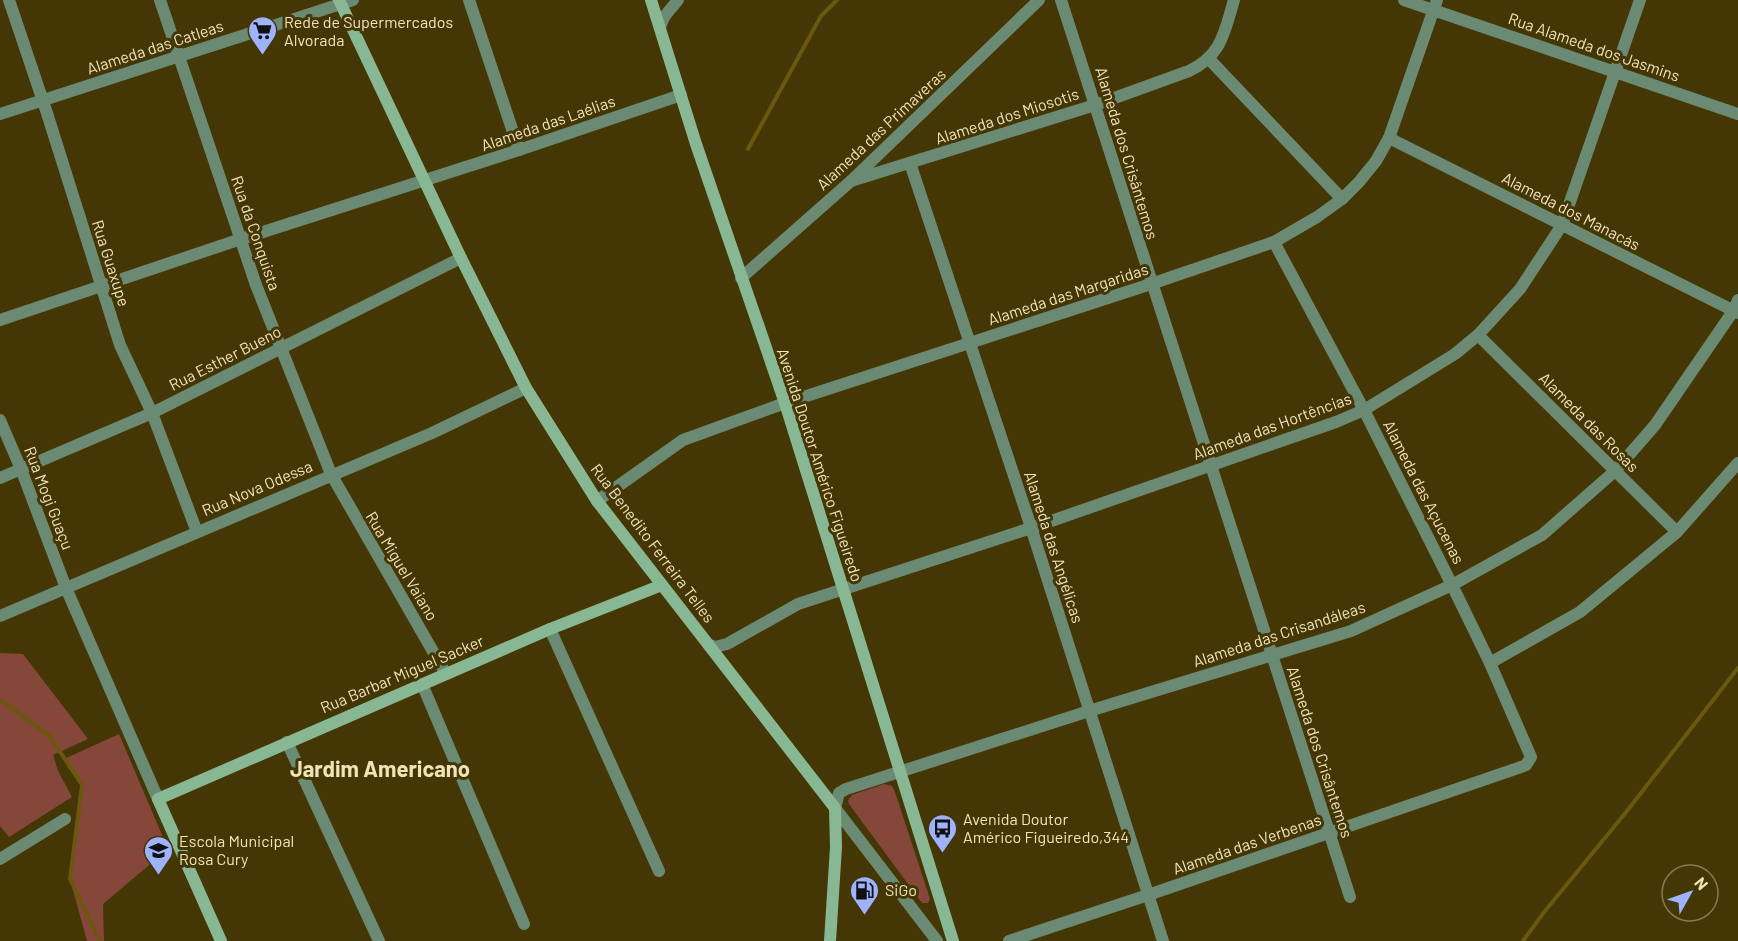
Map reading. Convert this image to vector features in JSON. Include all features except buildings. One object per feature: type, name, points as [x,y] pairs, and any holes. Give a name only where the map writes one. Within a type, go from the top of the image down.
[{"type":"main road","name":"Avenida Doutor Américo Figueiredo","points":[[651,0],[741,278],[785,403],[953,941]]},
{"type":"main road","name":"Rua Benedito Ferreira Telles","points":[[340,2],[461,258],[526,388],[597,501],[835,808]]},
{"type":"main road","name":"Rua Barbar Miguel Sacker","points":[[158,799],[287,741],[550,629],[662,585]]},
{"type":"main road","points":[[158,799],[221,941]]},
{"type":"main road","points":[[830,941],[836,847],[835,808]]},
{"type":"street","name":"Rua Guaxupe","points":[[9,0],[120,345],[152,413],[197,532]]},
{"type":"street","name":"Rua da Conquista","points":[[160,0],[280,349],[331,474]]},
{"type":"street","name":"Alameda das Catleas","points":[[0,114],[179,57],[340,2],[353,0]]},
{"type":"street","points":[[470,0],[519,150]]},
{"type":"street","points":[[660,27],[664,17],[678,0]]},
{"type":"street","name":"Alameda das Primaveras","points":[[741,278],[878,156],[1039,0]]},
{"type":"street","name":"Alameda dos Crisântemos","points":[[1061,0],[1350,897]]},
{"type":"street","name":"Alameda dos Miosotis","points":[[851,181],[1095,105],[1189,72],[1209,59],[1221,43],[1234,0]]},
{"type":"street","name":"Rua Alameda dos Jasmins","points":[[1404,0],[1435,5],[1616,73],[1738,114]]},
{"type":"street","name":"Alameda das Hortências","points":[[710,645],[715,647],[727,644],[798,604],[1031,528],[1364,410],[1455,354],[1478,335],[1520,289],[1562,225],[1640,0]]},
{"type":"street","name":"Alameda das Margaridas","points":[[597,501],[683,440],[785,403],[970,344],[1274,242],[1317,217],[1342,199],[1359,182],[1389,138],[1435,5]]},
{"type":"street","points":[[1209,59],[1342,199]]},
{"type":"street","name":"Alameda das Laélias","points":[[0,320],[241,239],[519,150],[681,94]]},
{"type":"street","name":"Alameda dos Manacás","points":[[1389,138],[1562,225],[1737,308]]},
{"type":"street","points":[[878,156],[878,162],[885,171]]},
{"type":"street","name":"Alameda das Angélicas","points":[[910,164],[1031,528],[1163,941]]},
{"type":"street","name":"Alameda das Açucenas","points":[[1274,242],[1364,410],[1452,585],[1530,750],[1531,757],[1528,762]]},
{"type":"street","name":"Rua Esther Bueno","points":[[0,478],[152,413],[461,258]]},
{"type":"street","name":"Alameda das Crisandáleas","points":[[835,808],[837,797],[846,789],[1089,711],[1351,631],[1452,585],[1542,535],[1616,471],[1655,425],[1737,308]]},
{"type":"street","name":"Alameda das Rosas","points":[[1478,335],[1677,532]]},
{"type":"street","name":"Rua Nova Odessa","points":[[0,616],[432,433],[526,388]]},
{"type":"street","name":"Rua Mogi Guaçu","points":[[0,420],[66,588],[158,799]]},
{"type":"street","points":[[1490,663],[1580,612],[1677,532],[1738,462]]},
{"type":"street","name":"Rua Miguel Vaiano","points":[[331,474],[447,674]]},
{"type":"street","points":[[550,629],[659,871]]},
{"type":"street","points":[[422,684],[524,924]]},
{"type":"street","points":[[287,741],[379,941]]},
{"type":"street","name":"Alameda das Verbenas","points":[[1009,941],[1148,896],[1521,767],[1528,762]]},
{"type":"street","name":"Rua Benedito Ferreira Telles","points":[[835,808],[937,941]]},
{"type":"street","points":[[0,859],[64,819]]},
{"type":"shaded area","points":[[0,653],[23,654],[88,739],[53,755],[58,771],[72,797],[9,837],[0,826]]},
{"type":"shaded area","points":[[119,734],[168,849],[103,904],[104,941],[87,941],[70,879],[82,785],[64,759]]},
{"type":"shaded area","points":[[884,784],[892,786],[895,792],[930,899],[928,903],[922,903],[849,804],[848,800],[852,795]]},
{"type":"waterway","points":[[748,149],[821,16],[837,0]]},
{"type":"waterway","points":[[1523,941],[1738,668]]},
{"type":"waterway","points":[[0,700],[49,735],[82,785],[70,879],[100,941]]},
{"type":"place","name":"Rede de Supermercados Alvorada","points":[[263,56]]},
{"type":"place","name":"Avenida Doutor Américo Figueiredo,344","points":[[942,854]]},
{"type":"place","name":"Escola Municipal Rosa Cury","points":[[158,876]]},
{"type":"place","name":"SiGo","points":[[864,916]]},
{"type":"district","name":"Jardim Americano","points":[[380,769]]}]
